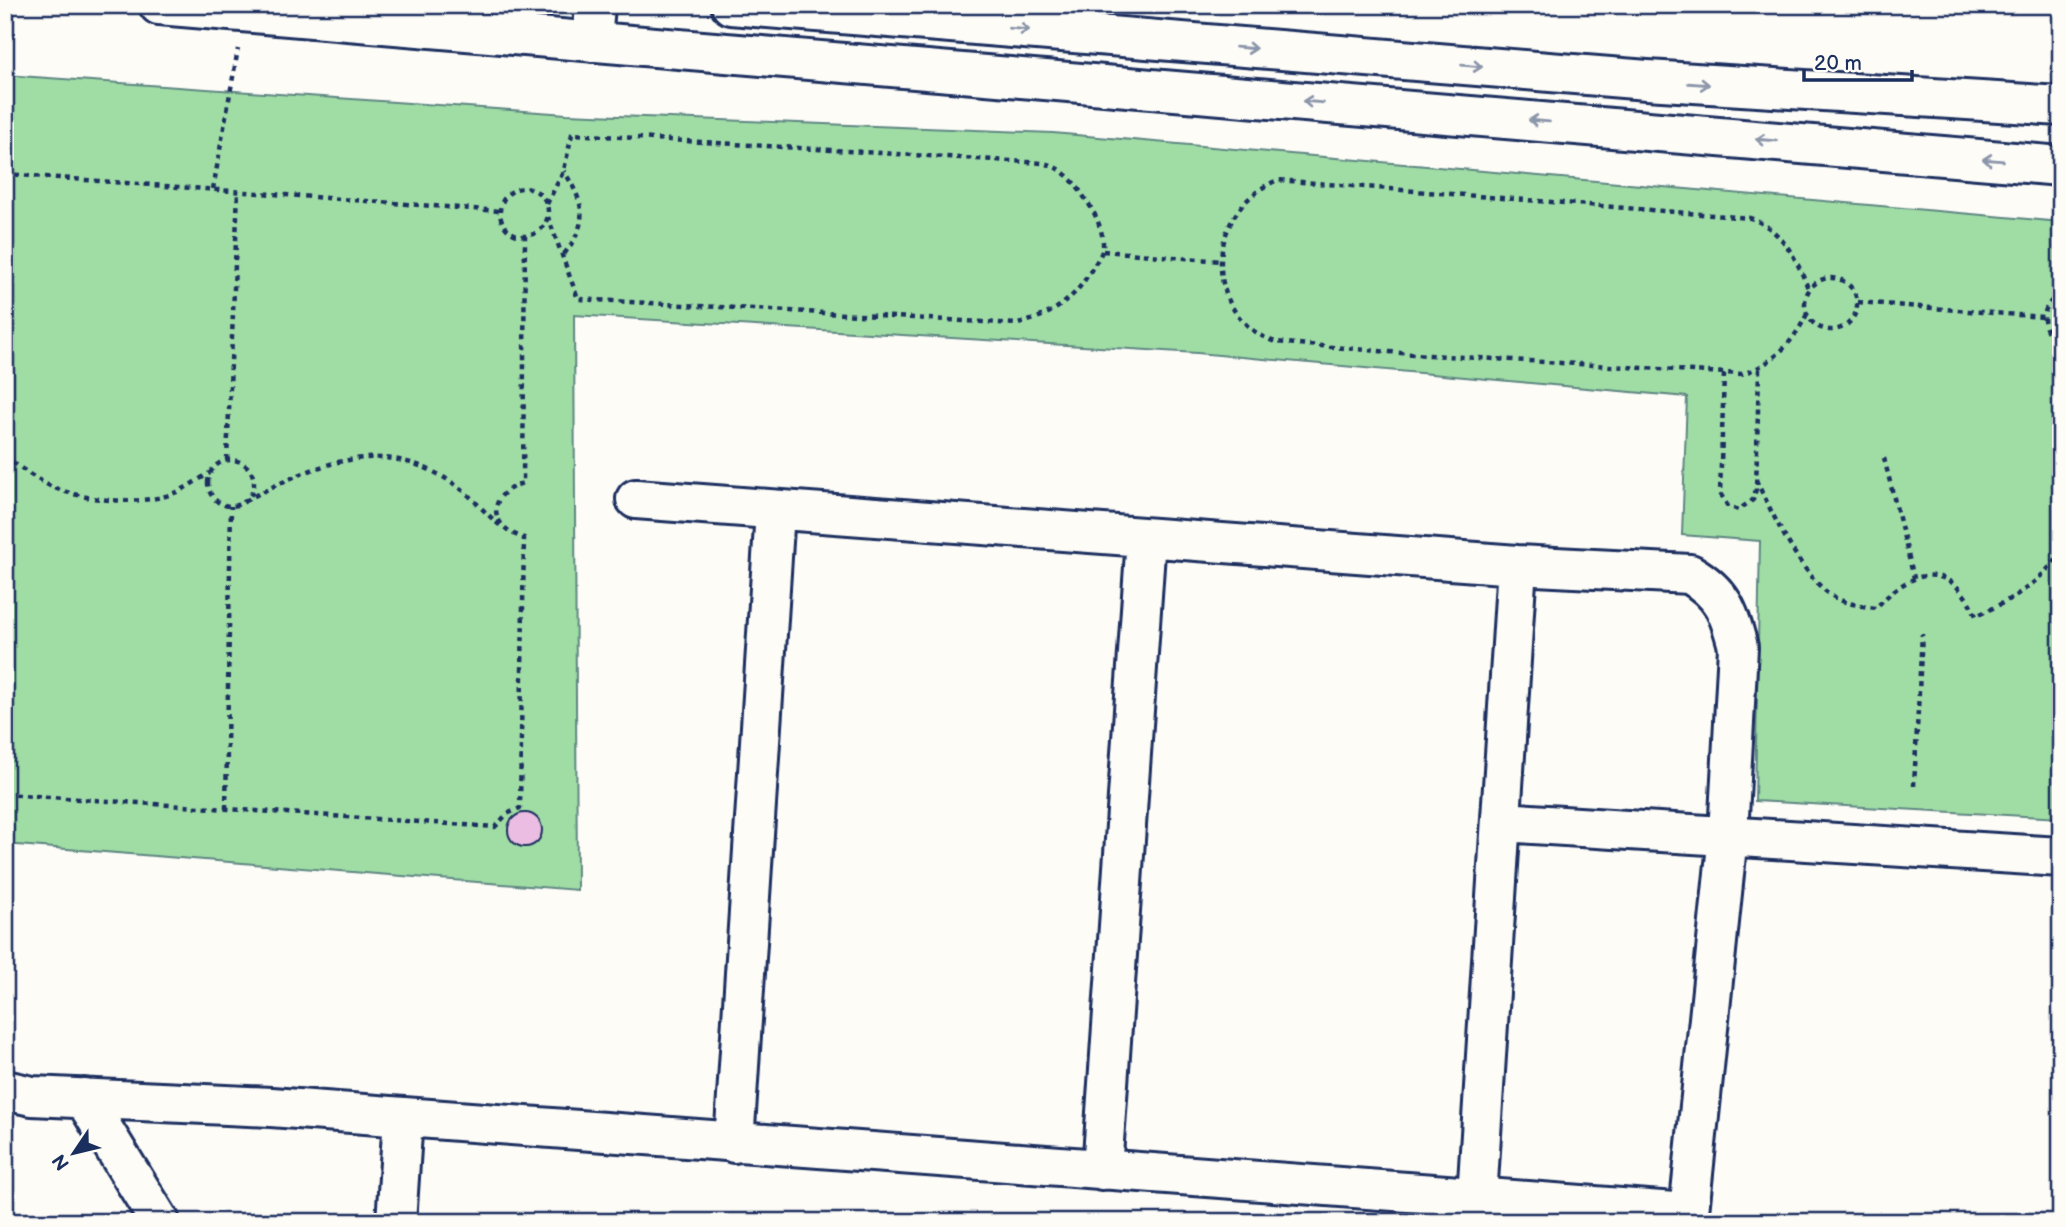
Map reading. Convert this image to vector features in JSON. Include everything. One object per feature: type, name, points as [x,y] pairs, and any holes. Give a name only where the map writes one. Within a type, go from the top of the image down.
[{"type":"street","points":[[159,5],[244,12],[594,23],[2061,166]]},
{"type":"street","points":[[731,5],[1647,80],[2061,106]]},
{"type":"street","points":[[5,1090],[32,1096],[403,1118],[1476,1198],[1688,1217],[1728,835],[1738,646],[1730,616],[1712,587],[1690,574],[1517,565],[636,499]]},
{"type":"street","points":[[734,1143],[775,511]]},
{"type":"street","points":[[1102,1170],[1146,538]]},
{"type":"street","points":[[1476,1198],[1517,565]]},
{"type":"street","points":[[1501,822],[2061,857]]},
{"type":"street","points":[[84,1098],[160,1222]]},
{"type":"street","points":[[396,1222],[403,1118]]},
{"type":"path","points":[[213,189],[244,12]]},
{"type":"path","points":[[572,134],[1043,163],[1055,166],[1068,176],[1090,205],[1102,238],[1103,251],[1080,290],[1040,318],[1018,324],[578,299],[564,254],[548,217],[547,204],[564,170],[572,134]]},
{"type":"path","points":[[564,170],[582,208],[579,231],[564,254]]},
{"type":"path","points":[[5,174],[500,211]]},
{"type":"path","points":[[1807,314],[1823,328],[1840,329],[1853,318],[1858,302],[1851,286],[1836,278],[1819,281],[1809,291],[1805,301],[1807,314],[1794,338],[1759,369],[1742,374],[1413,354],[1275,342],[1262,337],[1233,305],[1220,278],[1221,261],[1228,225],[1237,209],[1251,195],[1278,180],[1750,218],[1766,224],[1779,235],[1794,256],[1809,291]]},
{"type":"path","points":[[547,204],[535,189],[519,188],[506,196],[500,211],[501,218],[510,231],[525,236],[540,231],[548,217]]},
{"type":"path","points":[[227,460],[238,191]]},
{"type":"path","points":[[504,528],[498,519],[497,501],[508,488],[523,483],[525,236]]},
{"type":"path","points":[[1103,251],[1221,261]]},
{"type":"path","points":[[2061,294],[2050,301],[2043,317],[2048,334],[2061,344]]},
{"type":"path","points":[[1858,302],[2043,317]]},
{"type":"path","points":[[1724,374],[1721,498],[1738,510],[1753,500],[1756,480],[1759,369]]},
{"type":"path","points":[[5,456],[50,486],[103,498],[149,499],[176,493],[210,473],[220,462],[242,462],[252,473],[254,488],[245,501]]},
{"type":"path","points":[[1884,458],[1914,578]]},
{"type":"path","points":[[5,794],[495,827],[507,814],[520,808],[524,538],[504,528],[458,486],[402,461],[363,459],[325,463],[231,506],[223,505],[211,495],[207,481],[210,473]]},
{"type":"path","points":[[1756,480],[1779,530],[1818,583],[1834,597],[1859,606],[1876,608],[1894,589],[1914,578],[1932,575],[1950,579],[1964,593],[1976,616],[2010,599],[2036,580],[2053,564],[2061,551]]},
{"type":"path","points":[[226,808],[231,506]]},
{"type":"path","points":[[1914,786],[1922,634]]},
{"type":"green space","points":[[5,75],[567,114],[1053,133],[2061,222],[2061,818],[1755,801],[1760,541],[1682,535],[1687,397],[1197,353],[574,315],[577,890],[5,844]]},
{"type":"building","points":[[525,813],[537,818],[542,830],[537,842],[525,847],[513,842],[508,830],[513,818]]}]
